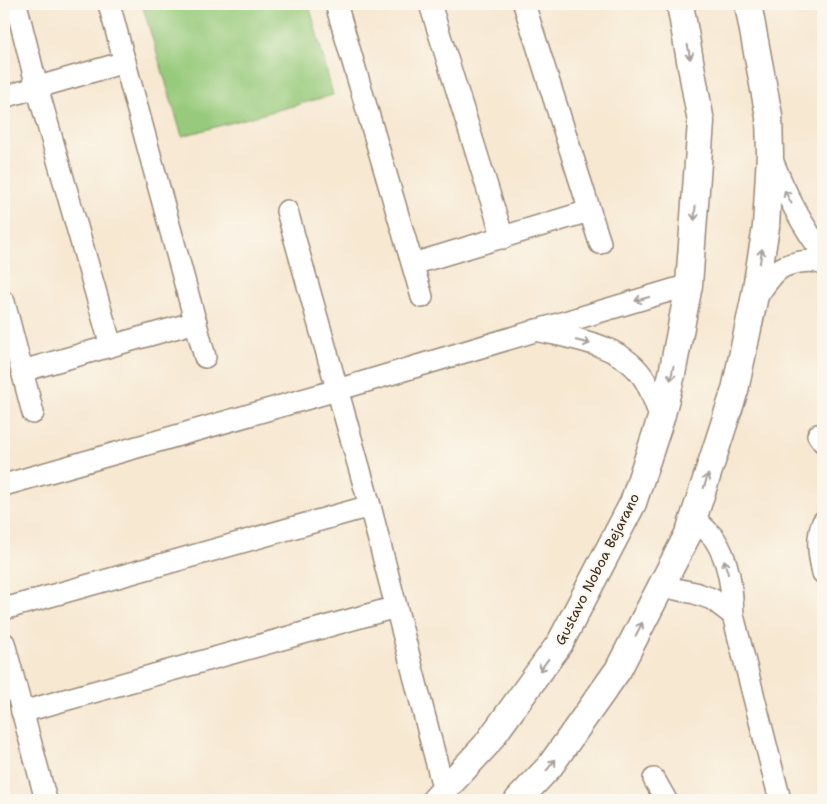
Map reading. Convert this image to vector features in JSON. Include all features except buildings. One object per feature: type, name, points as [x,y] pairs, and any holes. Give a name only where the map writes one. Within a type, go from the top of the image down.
[{"type":"street","points":[[16,4],[111,346]]},
{"type":"street","points":[[109,4],[205,357]]},
{"type":"street","points":[[336,4],[422,297]]},
{"type":"street","points":[[430,4],[503,238]]},
{"type":"street","points":[[524,4],[600,243]]},
{"type":"street","name":"Gustavo Noboa Bejarano","points":[[439,795],[486,745],[560,643],[633,504],[661,418],[672,374],[689,285],[702,122],[680,4]]},
{"type":"street","points":[[518,800],[550,766],[618,670],[689,532],[735,390],[754,300],[766,227],[770,154],[769,116],[748,4]]},
{"type":"street","points":[[4,97],[125,62]]},
{"type":"street","points":[[770,154],[786,193],[808,233],[823,253]]},
{"type":"street","points":[[286,211],[370,506],[396,607],[439,795]]},
{"type":"street","points":[[413,264],[589,211]]},
{"type":"street","points":[[754,300],[777,270],[799,262],[819,262],[823,264]]},
{"type":"street","points":[[4,485],[337,390],[689,285]]},
{"type":"street","points":[[4,302],[33,413]]},
{"type":"street","points":[[22,371],[196,322]]},
{"type":"street","points":[[536,330],[606,347],[630,362],[646,381],[661,418]]},
{"type":"street","points":[[4,609],[370,506]]},
{"type":"street","points":[[694,518],[712,536],[721,550],[732,591],[733,615],[780,800]]},
{"type":"street","points":[[823,522],[819,533],[820,561],[823,573]]},
{"type":"street","points":[[661,586],[696,592],[712,599],[733,615]]},
{"type":"street","points":[[22,712],[396,607]]},
{"type":"street","points":[[4,643],[46,800]]},
{"type":"street","points":[[654,779],[666,800]]},
{"type":"green space","points":[[142,4],[309,4],[333,95],[182,136]]}]
